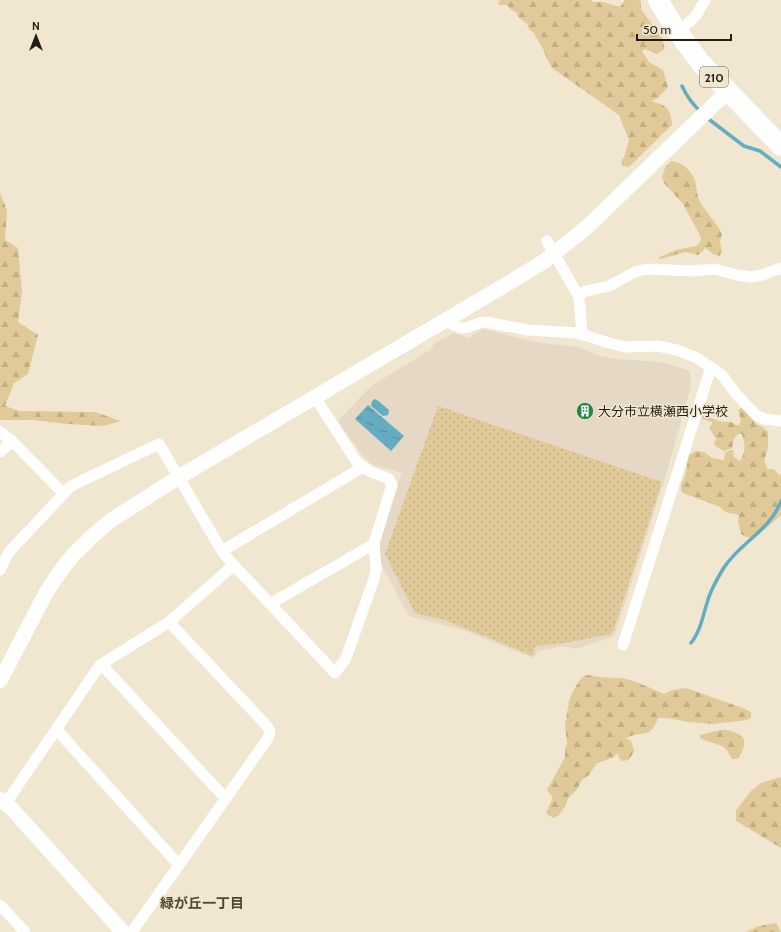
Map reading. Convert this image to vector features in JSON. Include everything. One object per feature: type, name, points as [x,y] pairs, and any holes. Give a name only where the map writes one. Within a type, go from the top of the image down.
[{"type":"highway","name":"210","points":[[658,0],[678,32],[700,62],[781,146]]},
{"type":"street","points":[[678,32],[696,17],[705,0]]},
{"type":"street","points":[[0,681],[47,591],[73,555],[99,530],[113,519],[179,477],[543,262],[570,242],[616,200],[728,92]]},
{"type":"street","points":[[547,241],[580,300],[582,334]]},
{"type":"street","points":[[578,295],[586,291],[609,286],[634,272],[647,269],[691,271],[715,269],[737,275],[751,276],[762,275],[781,268]]},
{"type":"street","points":[[445,320],[461,328],[467,328],[480,322],[485,322],[528,330],[575,332],[609,344],[624,347],[667,347],[687,354],[711,367],[722,375],[756,415],[764,419],[781,421]]},
{"type":"street","points":[[623,646],[711,367]]},
{"type":"street","points":[[0,570],[9,552],[71,486],[159,444],[222,551],[234,566],[335,673],[346,658],[374,579],[376,569],[374,544],[392,485],[389,479],[374,474],[354,457],[315,397]]},
{"type":"street","points":[[0,432],[12,441],[64,494]]},
{"type":"street","points":[[0,452],[12,441]]},
{"type":"street","points":[[222,551],[363,466]]},
{"type":"street","points":[[270,604],[374,544]]},
{"type":"street","points":[[123,932],[3,801],[56,729],[101,664],[169,622],[234,566]]},
{"type":"street","points":[[132,932],[268,738],[270,730],[169,622]]},
{"type":"street","points":[[101,664],[226,799]]},
{"type":"street","points":[[56,729],[179,864]]},
{"type":"street","points":[[0,905],[25,932]]},
{"type":"shaded area","points":[[482,329],[540,343],[579,347],[600,356],[617,359],[660,362],[688,370],[690,373],[691,386],[666,475],[615,634],[612,637],[575,649],[564,646],[538,651],[533,658],[463,630],[409,616],[377,556],[378,541],[402,473],[373,465],[363,456],[338,421],[371,386],[430,350],[435,343],[454,333],[469,338]]},
{"type":"green space","points":[[500,0],[592,0],[592,2],[603,2],[620,7],[625,0],[640,0],[641,9],[662,38],[665,49],[657,54],[645,49],[642,51],[649,62],[663,70],[668,87],[658,98],[651,101],[667,108],[672,125],[629,167],[623,166],[621,161],[624,157],[629,140],[619,115],[552,68],[543,49],[527,24],[507,5],[498,5]]},
{"type":"green space","points":[[671,161],[684,166],[691,172],[695,180],[699,200],[722,234],[720,242],[722,252],[719,256],[713,254],[706,248],[698,255],[685,252],[661,259],[657,258],[676,250],[696,246],[700,243],[701,237],[683,204],[664,183],[662,177],[665,168]]},
{"type":"green space","points":[[0,193],[7,210],[5,240],[18,248],[22,292],[18,322],[38,335],[28,374],[14,383],[5,406],[20,411],[95,412],[121,421],[103,426],[34,420],[0,420]]},
{"type":"green space","points":[[438,406],[659,481],[661,485],[613,632],[610,634],[560,644],[535,646],[533,656],[445,620],[415,613],[385,554]]},
{"type":"green space","points":[[745,408],[756,424],[763,427],[768,432],[768,446],[765,462],[768,469],[774,469],[779,475],[781,474],[781,515],[756,537],[746,537],[741,534],[738,521],[739,515],[725,512],[720,507],[683,493],[681,490],[689,455],[696,451],[704,452],[712,458],[724,460],[725,453],[733,450],[734,457],[740,461],[744,448],[742,434],[738,434],[734,439],[732,448],[724,451],[715,446],[714,443],[716,439],[709,428],[712,425],[712,422],[702,419],[702,416],[739,425],[741,421],[738,410]]},
{"type":"green space","points":[[590,675],[628,679],[664,694],[673,690],[686,688],[743,708],[751,712],[751,718],[747,720],[714,724],[658,718],[655,725],[649,732],[626,738],[631,741],[634,751],[629,760],[622,761],[619,758],[618,753],[612,758],[597,763],[589,775],[582,780],[576,791],[568,798],[566,805],[558,816],[553,818],[546,813],[552,800],[552,796],[547,790],[565,757],[565,748],[567,744],[565,725],[569,701],[581,678]]},
{"type":"green space","points":[[720,730],[733,732],[744,739],[744,747],[738,759],[732,759],[726,749],[722,746],[701,739],[700,735]]},
{"type":"green space","points":[[781,777],[781,848],[736,821],[736,810],[751,791],[761,783]]},
{"type":"green space","points":[[776,923],[781,932],[746,932],[759,926]]},
{"type":"water","points":[[375,399],[389,410],[388,415],[383,416],[371,406],[372,401]]},
{"type":"water","points":[[368,405],[404,436],[391,451],[355,419]]},
{"type":"waterway","points":[[682,86],[690,101],[702,113]]},
{"type":"waterway","points":[[706,117],[744,146],[760,151],[781,167]]},
{"type":"waterway","points":[[691,643],[699,629],[708,599],[723,569],[737,552],[770,521],[781,501]]},
{"type":"place","name":"大分市立横瀬西小学校","points":[[585,411]]},
{"type":"district","name":"緑が丘一丁目","points":[[202,903]]}]
